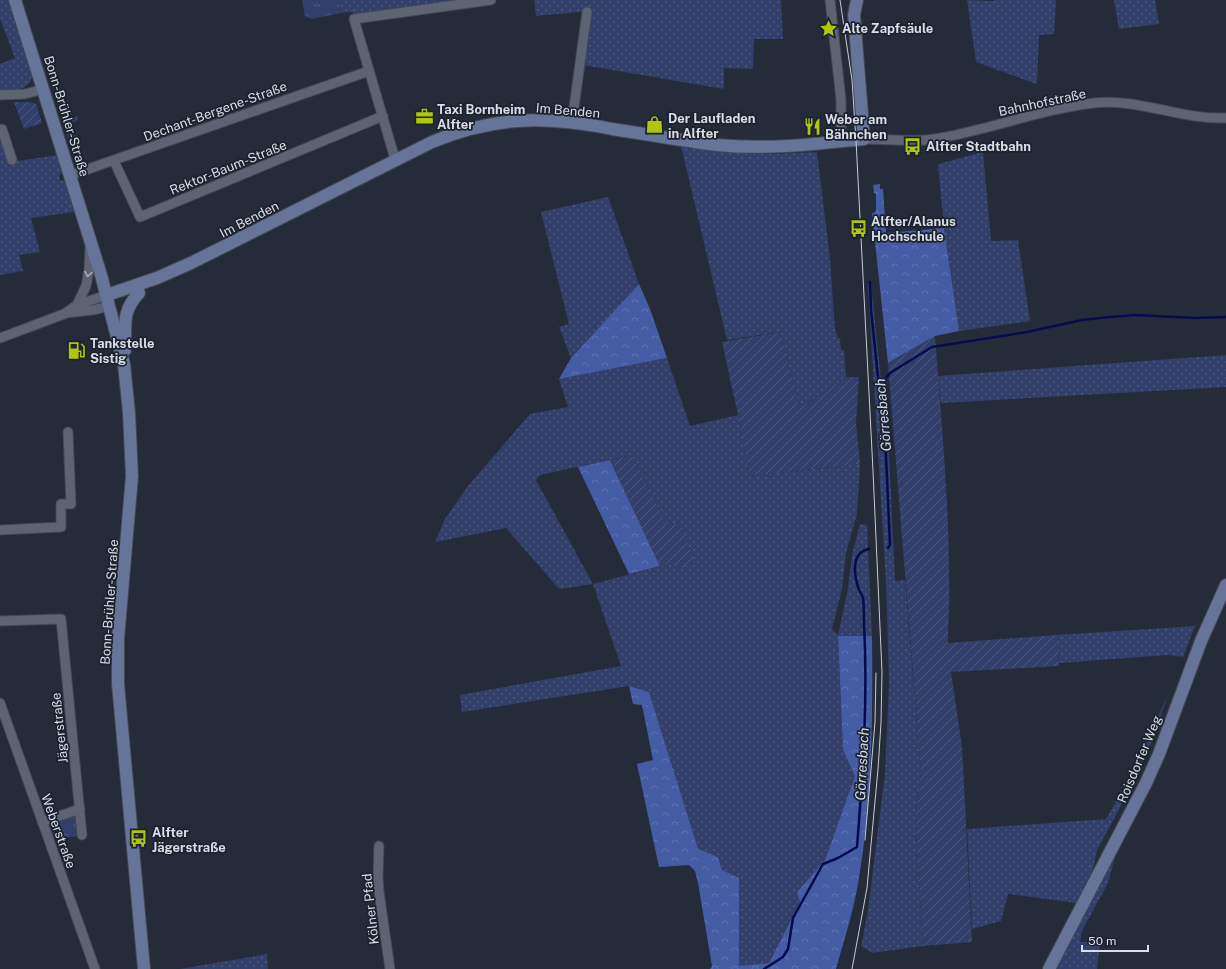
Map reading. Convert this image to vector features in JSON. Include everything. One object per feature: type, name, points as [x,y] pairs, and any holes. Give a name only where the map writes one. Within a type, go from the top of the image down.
[{"type":"street","name":"Bonn-Brühler-Straße","points":[[15,0],[71,175],[108,300],[124,364],[129,413],[132,476],[118,639],[118,684],[144,969]]},
{"type":"street","points":[[395,159],[354,19],[491,0]]},
{"type":"street","points":[[830,0],[840,94],[842,130],[841,141]]},
{"type":"street","points":[[857,0],[854,15],[864,139]]},
{"type":"street","points":[[572,122],[587,12]]},
{"type":"street","name":"Dechant-Bergene-Straße","points":[[71,175],[369,71]]},
{"type":"street","points":[[0,95],[25,94],[44,89]]},
{"type":"street","name":"Bahnhofstraße","points":[[864,139],[912,141],[940,138],[1062,109],[1101,103],[1128,105],[1200,116],[1226,118]]},
{"type":"street","name":"Rektor-Baum-Straße","points":[[114,160],[140,217],[383,116]]},
{"type":"street","name":"Im Benden","points":[[108,300],[240,239],[433,141],[481,127],[521,121],[552,120],[727,146],[752,147],[793,147],[864,139]]},
{"type":"street","points":[[1,127],[12,160]]},
{"type":"street","name":"Bonn-Brühler-Straße","points":[[77,305],[86,286],[88,276],[90,240]]},
{"type":"street","name":"Im Benden","points":[[108,300],[139,293],[157,278]]},
{"type":"street","points":[[124,364],[126,313],[130,304],[139,293]]},
{"type":"street","points":[[64,314],[77,305],[108,300]]},
{"type":"street","points":[[0,338],[64,314],[93,310],[108,300]]},
{"type":"street","points":[[0,530],[61,527],[60,504],[71,504],[68,432]]},
{"type":"street","name":"Roisdorfer Weg","points":[[1049,969],[1148,779],[1159,754],[1187,676],[1226,585]]},
{"type":"street","name":"Jägerstraße","points":[[0,621],[61,619],[82,835]]},
{"type":"street","name":"Weberstraße","points":[[0,702],[95,969]]},
{"type":"street","points":[[42,822],[80,809]]},
{"type":"street","name":"Kölner Pfad","points":[[379,846],[379,892],[390,969]]},
{"type":"green space","points":[[0,0],[10,0],[33,72],[32,79],[29,83],[17,90],[0,90],[0,64],[15,58],[0,19]]},
{"type":"green space","points":[[302,0],[339,0],[341,13],[312,19],[305,16]]},
{"type":"green space","points":[[339,0],[456,0],[456,2],[359,15],[351,12],[341,13]]},
{"type":"green space","points":[[534,0],[781,0],[783,39],[754,39],[753,69],[724,68],[724,89],[583,65],[591,11],[536,16]]},
{"type":"green space","points":[[967,0],[1056,0],[1054,34],[1039,35],[1037,84],[976,62]]},
{"type":"green space","points":[[1114,0],[1155,0],[1159,24],[1119,29]]},
{"type":"green space","points":[[14,102],[30,102],[36,104],[42,123],[24,129]]},
{"type":"green space","points":[[77,116],[78,120],[70,123],[72,131],[77,139],[72,135],[70,138],[73,140],[71,143],[79,150],[80,155],[74,151],[76,162],[82,166],[77,167],[63,121]]},
{"type":"green space","points":[[0,137],[10,162],[58,155],[62,173],[59,175],[60,180],[66,181],[74,212],[31,218],[40,252],[19,255],[23,271],[0,275]]},
{"type":"green space","points":[[681,146],[745,153],[773,154],[817,152],[830,259],[835,329],[838,338],[840,338],[841,350],[844,350],[846,377],[800,408],[780,332],[727,340]]},
{"type":"green space","points":[[983,152],[991,241],[1018,240],[1030,321],[959,331],[944,228],[938,164]]},
{"type":"green space","points":[[880,184],[880,189],[883,189],[886,233],[944,228],[959,331],[935,336],[888,363],[872,214],[876,211],[876,194],[874,193],[873,185]]},
{"type":"green space","points":[[608,197],[639,284],[571,358],[559,327],[569,324],[541,212]]},
{"type":"green space","points":[[869,282],[871,283],[889,453],[895,581],[905,580],[921,772],[915,816],[923,946],[872,953],[861,946],[868,910],[885,773],[889,683],[886,582],[868,288]]},
{"type":"green space","points":[[639,284],[650,309],[667,358],[559,379],[571,358]]},
{"type":"green space","points":[[780,332],[800,408],[846,377],[859,377],[856,422],[860,464],[749,476],[738,415],[722,342]]},
{"type":"green space","points":[[935,336],[948,518],[948,643],[1057,635],[1059,666],[951,672],[962,747],[972,942],[923,946],[915,816],[921,772],[888,363]]},
{"type":"green space","points":[[1226,355],[1226,387],[941,403],[938,376]]},
{"type":"green space","points":[[667,358],[690,426],[738,415],[749,476],[860,464],[857,514],[846,553],[842,589],[832,629],[838,635],[848,589],[852,555],[860,524],[867,525],[872,636],[838,636],[843,750],[855,776],[825,860],[797,892],[800,901],[769,963],[739,967],[739,878],[722,870],[718,857],[698,850],[649,692],[629,686],[462,712],[460,695],[621,666],[593,584],[559,589],[506,528],[435,542],[445,519],[468,486],[530,414],[568,407],[559,379]],"holes":[[[632,455],[667,524],[668,564],[593,584],[536,480],[540,475]]]},
{"type":"green space","points":[[632,455],[667,524],[681,524],[694,561],[680,569],[668,564],[660,566],[610,460]]},
{"type":"green space","points":[[610,460],[660,566],[629,574],[578,467]]},
{"type":"green space","points":[[1195,626],[1183,657],[1168,655],[1059,663],[1057,635]]},
{"type":"green space","points":[[838,636],[872,636],[872,698],[871,760],[863,853],[854,905],[836,969],[710,969],[712,966],[695,871],[689,865],[659,867],[637,764],[653,760],[642,705],[633,704],[629,686],[649,692],[698,849],[718,857],[722,870],[739,878],[739,966],[769,963],[800,902],[797,892],[825,860],[855,776],[843,750]]},
{"type":"green space","points":[[1168,695],[1149,748],[1134,782],[1097,850],[1093,869],[1076,903],[1008,894],[1001,921],[972,929],[967,829],[1106,819],[1128,780]]},
{"type":"green space","points":[[79,814],[80,836],[53,839],[49,828],[50,824]]},
{"type":"green space","points":[[1115,857],[1108,883],[1082,931],[1080,942],[1100,942],[1097,969],[1056,969],[1096,887]]},
{"type":"green space","points":[[267,954],[268,969],[180,969]]},
{"type":"waterway","name":"Görresbach","points":[[870,282],[871,310],[885,435],[890,545],[888,548]]},
{"type":"waterway","points":[[879,387],[890,373],[932,347],[1027,332],[1082,320],[1110,317],[1136,315],[1194,318],[1226,317]]},
{"type":"waterway","name":"Görresbach","points":[[764,969],[783,957],[788,949],[793,918],[823,864],[838,858],[857,847],[863,763],[865,651],[863,597],[858,588],[855,564],[859,554],[869,549]]},
{"type":"tram line","points":[[840,0],[852,80],[856,140],[882,672],[878,769],[867,888],[852,969]]},
{"type":"tram line","points":[[865,840],[875,722],[876,673]]},
{"type":"place","name":"Alte Zapfsäule","points":[[829,28]]},
{"type":"place","name":"Taxi Bornheim Alfter","points":[[424,116]]},
{"type":"place","name":"Der Laufladen in Alfter","points":[[655,125]]},
{"type":"place","name":"Weber am Bähnchen","points":[[812,126]]},
{"type":"place","name":"Alfter Stadtbahn","points":[[913,146]]},
{"type":"place","name":"Alfter/Alanus Hochschule","points":[[858,228]]},
{"type":"place","name":"Tankstelle Sistig","points":[[77,350]]},
{"type":"place","name":"Alfter Jägerstraße","points":[[139,839]]}]
